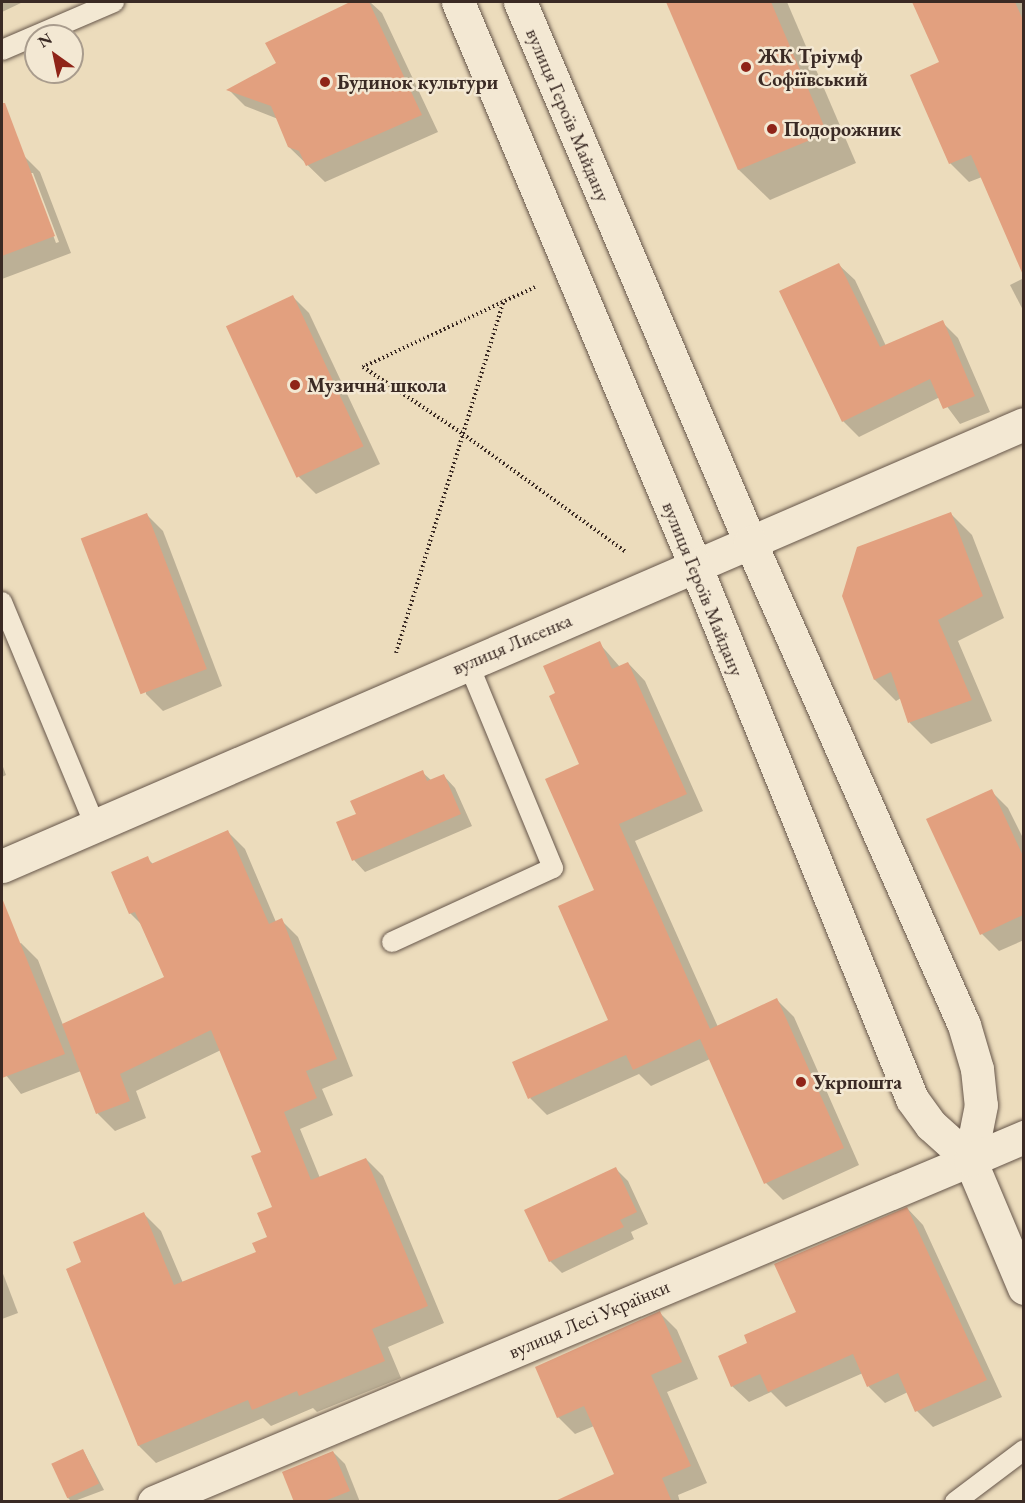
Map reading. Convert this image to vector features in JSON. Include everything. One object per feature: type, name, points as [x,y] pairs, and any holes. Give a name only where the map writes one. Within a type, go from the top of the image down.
[{"type":"street","name":"вулиця Героїв Майдану","points":[[458,2],[695,565],[912,1099],[931,1125],[970,1160],[1023,1288]]},
{"type":"street","name":"вулиця Героїв Майдану","points":[[520,2],[750,542],[964,1025],[978,1069],[981,1105],[970,1160]]},
{"type":"street","name":"вулиця Лисенка","points":[[2,866],[1023,424]]},
{"type":"street","name":"вулиця Лесі Українки","points":[[154,1502],[1023,1137]]},
{"type":"lane","points":[[2,50],[114,2]]},
{"type":"lane","points":[[2,602],[95,825]]},
{"type":"lane","points":[[392,942],[553,868],[468,663]]},
{"type":"lane","points":[[955,1502],[1023,1450]]},
{"type":"path","points":[[538,286],[363,367],[463,434],[636,560]]},
{"type":"path","points":[[394,660],[504,300]]},
{"type":"building","name":"Будинок культури","points":[[350,2],[369,2],[422,115],[306,166],[299,151],[288,147],[271,106],[226,90],[276,63],[265,43]]},
{"type":"building","name":"ЖК Тріумф Софіївський","points":[[666,2],[771,2],[827,133],[738,170]]},
{"type":"building","points":[[912,2],[1015,2],[1023,20],[1023,275],[971,155],[949,164],[910,75],[939,62]]},
{"type":"building","points":[[2,103],[5,103],[55,236],[2,256]]},
{"type":"building","points":[[839,263],[880,347],[943,320],[975,396],[943,409],[930,379],[842,422],[779,291]]},
{"type":"building","name":"Музична школа","points":[[293,295],[364,446],[297,478],[226,326]]},
{"type":"building","points":[[951,512],[983,596],[938,620],[972,700],[908,723],[891,672],[874,680],[842,596],[857,547]]},
{"type":"building","points":[[147,513],[207,669],[141,694],[81,538]]},
{"type":"building","points":[[600,641],[612,669],[628,662],[687,794],[619,824],[710,1029],[777,998],[844,1148],[764,1184],[700,1039],[633,1070],[626,1055],[528,1099],[512,1062],[608,1020],[558,906],[594,890],[545,779],[579,764],[549,696],[555,693],[543,666]]},
{"type":"building","points":[[423,770],[427,781],[444,774],[461,814],[352,861],[336,822],[356,814],[350,801]]},
{"type":"building","points":[[992,789],[1023,856],[1023,915],[980,935],[926,819]]},
{"type":"building","points":[[228,830],[269,924],[282,918],[337,1059],[306,1071],[317,1098],[284,1112],[311,1180],[366,1158],[428,1306],[372,1329],[385,1361],[299,1396],[297,1391],[252,1410],[248,1400],[138,1446],[66,1269],[81,1262],[73,1242],[144,1212],[174,1285],[256,1252],[252,1243],[267,1237],[257,1213],[272,1207],[251,1156],[261,1152],[211,1030],[120,1074],[130,1101],[96,1114],[62,1024],[164,977],[135,912],[129,914],[111,872],[148,856],[151,864]]},
{"type":"building","points":[[2,898],[65,1054],[2,1078]]},
{"type":"building","points":[[616,1167],[637,1212],[620,1220],[624,1227],[549,1262],[524,1210]]},
{"type":"building","points":[[907,1207],[987,1380],[915,1412],[898,1373],[867,1387],[853,1354],[768,1392],[760,1374],[731,1387],[718,1356],[747,1343],[744,1335],[796,1312],[774,1264]]},
{"type":"building","points":[[660,1311],[682,1362],[651,1375],[691,1466],[662,1478],[672,1502],[553,1502],[614,1474],[584,1406],[557,1418],[535,1367]]},
{"type":"building","points":[[83,1449],[99,1483],[67,1498],[51,1464]]},
{"type":"building","points":[[333,1451],[350,1491],[322,1502],[294,1502],[282,1472]]},
{"type":"place","name":"ЖК Тріумф Софіївський","points":[[746,67]]},
{"type":"place","name":"Будинок культури","points":[[325,82]]},
{"type":"place","name":"Подорожник","points":[[772,129]]},
{"type":"place","name":"Музична школа","points":[[295,385]]},
{"type":"place","name":"Укрпошта","points":[[801,1082]]}]
